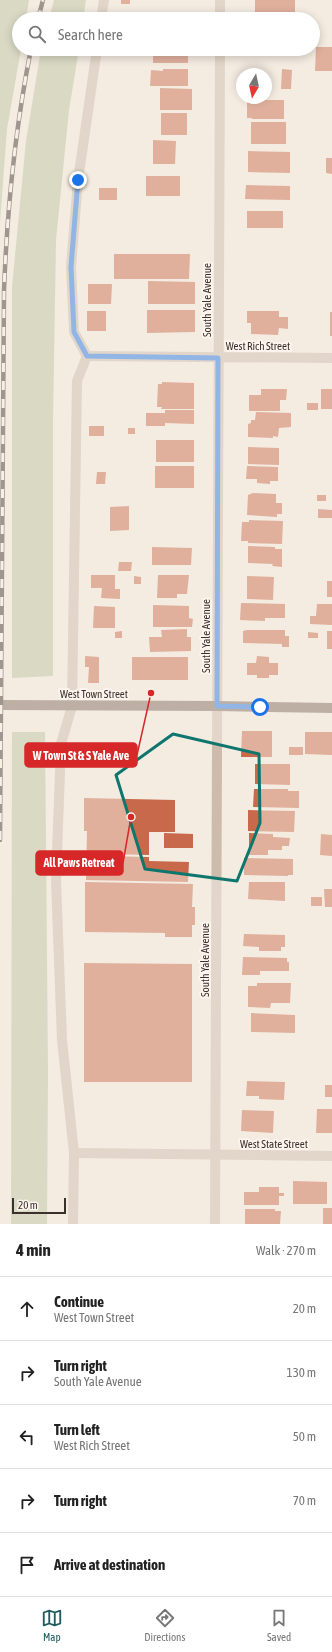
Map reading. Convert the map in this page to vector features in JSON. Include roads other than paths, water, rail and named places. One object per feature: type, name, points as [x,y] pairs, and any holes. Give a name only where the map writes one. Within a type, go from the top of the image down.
[{"type":"main road","name":"West Town Street","points":[[0,705],[332,708]]},
{"type":"street","points":[[102,12],[104,0]]},
{"type":"street","points":[[220,0],[220,12]]},
{"type":"street","points":[[73,1224],[74,1153],[62,1040],[56,881],[61,744],[72,706],[77,381],[87,356],[74,332],[71,267],[78,180],[96,56]]},
{"type":"street","name":"South Yale Avenue","points":[[215,1224],[220,56]]},
{"type":"street","name":"West Rich Street","points":[[87,356],[332,358]]},
{"type":"street","name":"West State Street","points":[[74,1153],[215,1156],[332,1156]]},
{"type":"railway","points":[[40,12],[43,0]]},
{"type":"railway","points":[[0,840],[4,291],[7,230],[16,139],[30,56]]},
{"type":"place","name":"W Town St & S Yale Ave","points":[[151,693]]},
{"type":"place","name":"All Paws Retreat","points":[[131,817]]}]
